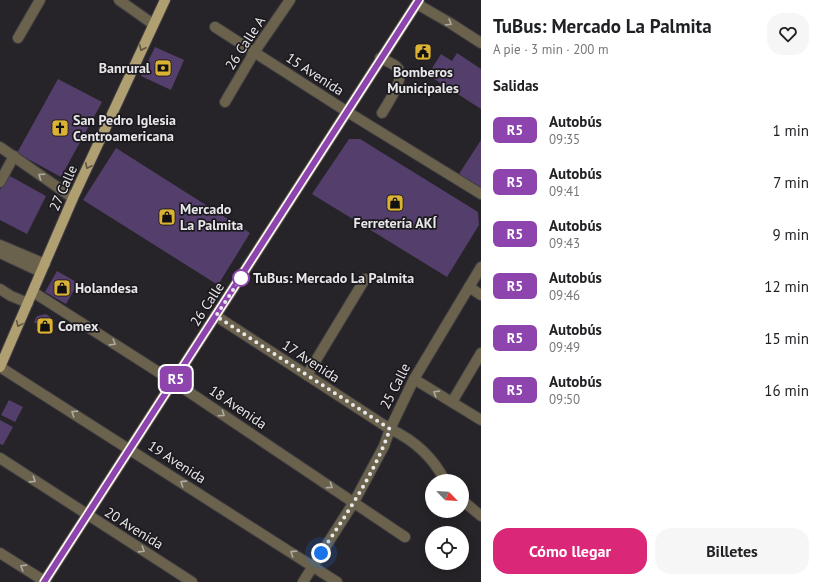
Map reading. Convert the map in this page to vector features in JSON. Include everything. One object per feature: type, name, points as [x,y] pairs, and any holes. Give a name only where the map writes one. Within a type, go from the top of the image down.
[{"type":"main road","name":"27 Calle","points":[[0,367],[73,198],[165,0]]},
{"type":"main road","name":"26 Calle","points":[[45,582],[380,58],[418,2]]},
{"type":"street","points":[[18,38],[40,0]]},
{"type":"street","points":[[119,0],[153,24]]},
{"type":"street","name":"26 Calle A","points":[[225,102],[255,51],[290,0]]},
{"type":"street","points":[[418,2],[481,44]]},
{"type":"street","name":"15 Avenida","points":[[216,27],[255,51],[346,112],[481,194]]},
{"type":"street","points":[[380,58],[395,66],[399,70],[400,75],[399,82],[382,113]]},
{"type":"street","points":[[0,147],[73,198]]},
{"type":"street","points":[[0,182],[14,156]]},
{"type":"street","points":[[0,245],[43,268]]},
{"type":"street","points":[[0,253],[43,268]]},
{"type":"street","name":"25 Calle","points":[[303,582],[354,502],[384,446],[390,429],[414,379],[481,267]]},
{"type":"street","points":[[307,375],[365,279]]},
{"type":"street","points":[[468,287],[481,295]]},
{"type":"street","points":[[0,289],[28,303]]},
{"type":"street","name":"18 Avenida","points":[[33,292],[174,382],[354,502],[405,538]]},
{"type":"street","name":"17 Avenida","points":[[216,316],[390,429],[404,435],[424,451],[442,474]]},
{"type":"street","points":[[452,402],[481,353]]},
{"type":"street","name":"19 Avenida","points":[[0,367],[337,582]]},
{"type":"street","points":[[414,379],[481,420]]},
{"type":"street","name":"20 Avenida","points":[[0,458],[192,582]]},
{"type":"street","points":[[469,506],[481,516]]},
{"type":"street","points":[[0,553],[45,582]]},
{"type":"building","name":"Banrural","points":[[155,47],[184,60],[171,90],[141,76]]},
{"type":"building","points":[[457,53],[481,69],[481,109],[428,75],[441,54],[452,61]]},
{"type":"building","name":"San Pedro Iglesia Centroamericana","points":[[58,79],[102,102],[61,177],[17,153]]},
{"type":"building","name":"Ferretería AKÍ","points":[[349,139],[360,139],[478,212],[479,225],[447,277],[312,194]]},
{"type":"building","points":[[481,140],[481,188],[459,174]]},
{"type":"building","name":"Mercado La Palmita","points":[[116,148],[250,233],[218,285],[83,200]]},
{"type":"building","points":[[8,175],[46,196],[27,234],[0,220],[0,190]]},
{"type":"building","name":"Holandesa","points":[[57,271],[78,283],[66,304],[45,292]]},
{"type":"building","name":"Comex","points":[[46,314],[54,320],[46,331],[34,322],[37,316]]},
{"type":"building","points":[[9,400],[23,407],[15,422],[1,415]]},
{"type":"building","points":[[0,420],[13,427],[3,445],[0,444]]},
{"type":"bus line","name":"R5","points":[[44,582],[216,316],[380,58],[419,0]]},
{"type":"place","name":"Bomberos Municipales","points":[[423,52]]},
{"type":"place","name":"Banrural","points":[[163,68]]},
{"type":"place","name":"San Pedro Iglesia Centroamericana","points":[[60,128]]},
{"type":"place","name":"Ferretería AKÍ","points":[[395,203]]},
{"type":"place","name":"Mercado La Palmita","points":[[167,217]]},
{"type":"place","name":"TuBus: Mercado La Palmita","points":[[241,278]]},
{"type":"place","name":"Holandesa","points":[[62,288]]},
{"type":"place","name":"Comex","points":[[45,326]]},
{"type":"route","points":[[241,278],[216,316],[390,429],[384,446],[354,502],[321,553]]}]
